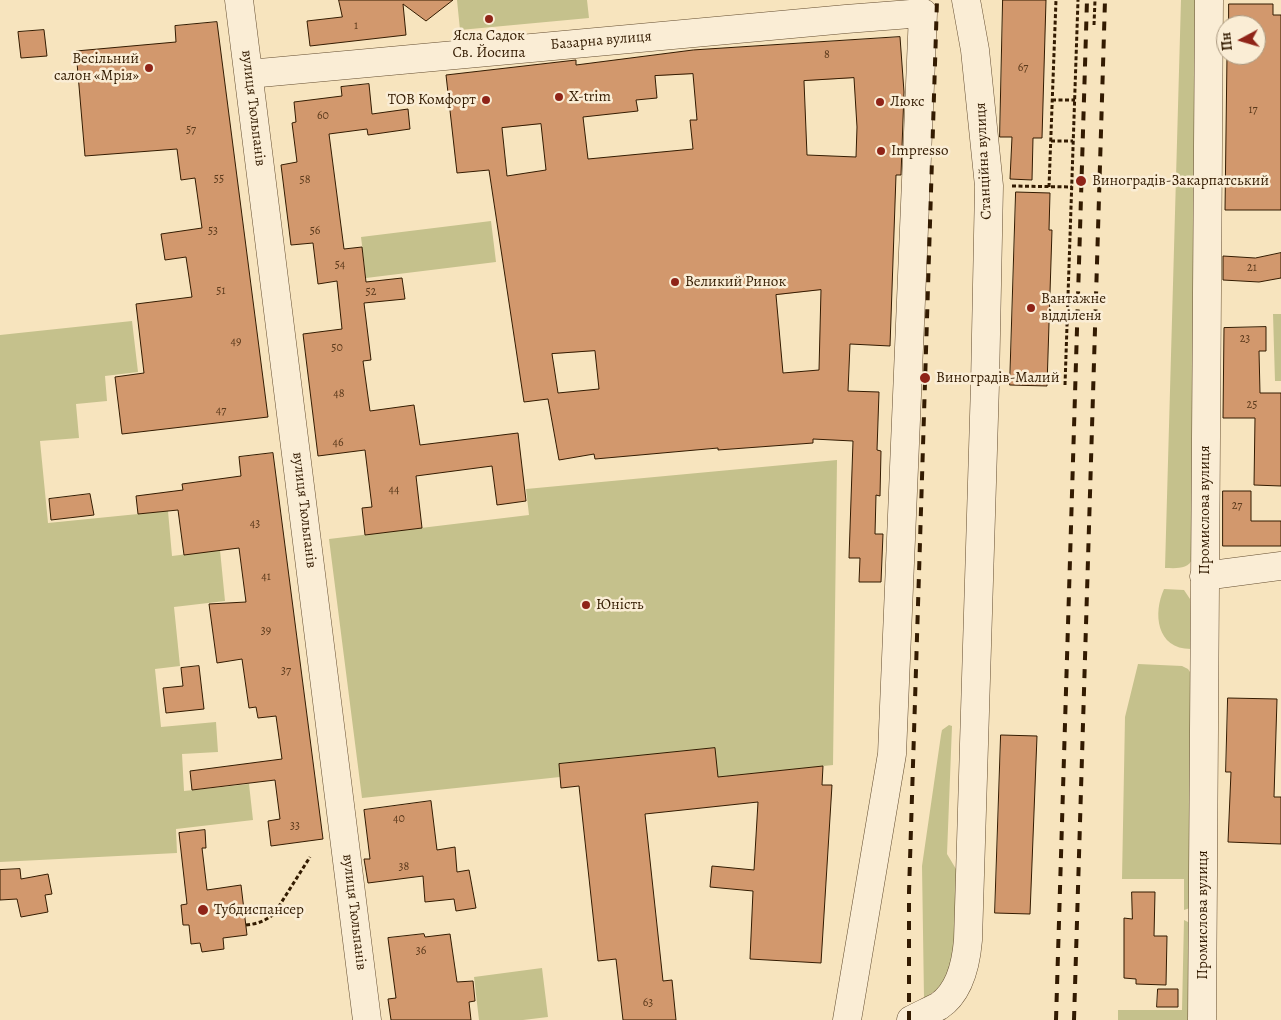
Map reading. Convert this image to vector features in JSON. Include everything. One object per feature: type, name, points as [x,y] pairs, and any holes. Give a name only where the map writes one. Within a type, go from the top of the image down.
[{"type":"street","name":"вулиця Тюльпанів","points":[[239,0],[367,1020]]},
{"type":"street","name":"Станційна вулиця","points":[[911,1020],[940,1005],[952,992],[963,971],[967,951],[985,384],[989,186],[975,50],[966,0]]},
{"type":"street","name":"Промислова вулиця","points":[[1202,1020],[1209,0]]},
{"type":"street","name":"Базарна вулиця","points":[[249,74],[846,18],[923,13],[892,754],[847,1020]]},
{"type":"street","points":[[1204,576],[1281,566]]},
{"type":"path","points":[[1049,187],[1056,0]]},
{"type":"path","points":[[1065,385],[1078,0]]},
{"type":"path","points":[[1094,26],[1095,0]]},
{"type":"path","points":[[1052,100],[1074,100]]},
{"type":"path","points":[[1051,140],[1073,141]]},
{"type":"path","points":[[989,186],[1072,187]]},
{"type":"path","points":[[246,925],[268,920],[274,914],[310,857]]},
{"type":"shaded area","points":[[457,0],[587,0],[589,18],[460,30]]},
{"type":"shaded area","points":[[1181,0],[1199,0],[1193,558],[1188,565],[1177,568],[1165,568]]},
{"type":"shaded area","points":[[491,221],[496,262],[366,278],[361,237]]},
{"type":"shaded area","points":[[1273,314],[1281,314],[1281,381],[1275,381]]},
{"type":"shaded area","points":[[132,321],[138,372],[105,376],[107,401],[76,404],[79,438],[40,441],[48,523],[168,511],[172,556],[220,550],[225,601],[174,607],[180,666],[155,669],[161,727],[216,722],[218,752],[182,754],[184,791],[249,784],[253,820],[176,829],[177,853],[0,862],[0,335]]},
{"type":"shaded area","name":"Юність","points":[[837,460],[833,765],[580,792],[579,786],[560,777],[362,798],[329,539],[529,515],[526,489]]},
{"type":"shaded area","points":[[1164,589],[1184,590],[1190,599],[1191,649],[1170,643],[1160,628],[1158,619],[1159,608]]},
{"type":"shaded area","points":[[1138,664],[1182,666],[1188,669],[1192,675],[1190,908],[1184,910],[1184,879],[1122,879],[1125,717]]},
{"type":"shaded area","points":[[949,725],[952,726],[947,854],[956,869],[955,952],[947,977],[938,989],[924,998],[922,866],[941,735],[942,730]]},
{"type":"shaded area","points":[[1184,920],[1190,923],[1191,1020],[1118,1020],[1118,1010],[1182,1010]]},
{"type":"shaded area","points":[[542,968],[548,1017],[523,1020],[479,1020],[474,977]]},
{"type":"building","points":[[339,0],[453,0],[426,21],[403,4],[406,35],[310,46],[307,21],[342,17]]},
{"type":"building","points":[[1003,0],[1046,0],[1042,138],[1033,138],[1032,180],[1010,179],[1012,137],[1000,137]]},
{"type":"building","points":[[1229,4],[1273,4],[1273,15],[1281,15],[1281,210],[1225,210],[1227,65],[1266,65],[1266,15],[1229,15]]},
{"type":"building","points":[[217,22],[268,417],[122,434],[115,377],[144,373],[136,304],[192,297],[186,257],[165,260],[161,234],[202,228],[195,178],[181,180],[177,149],[85,156],[76,51],[176,42],[175,26]]},
{"type":"building","points":[[44,30],[47,56],[21,58],[18,32]]},
{"type":"building","name":"Великий Ринок","points":[[900,37],[904,92],[901,175],[896,175],[890,346],[850,344],[848,391],[879,392],[877,450],[881,451],[880,496],[876,495],[875,534],[883,534],[881,582],[859,582],[860,558],[849,558],[853,441],[813,439],[813,443],[718,450],[718,448],[595,459],[594,454],[559,460],[548,399],[524,402],[489,170],[457,173],[446,75],[576,60],[576,65],[693,50]],"holes":[[[693,74],[697,120],[690,120],[693,149],[588,159],[583,117],[638,111],[636,100],[657,98],[655,76]],[[854,78],[857,127],[856,157],[807,155],[804,81]],[[541,124],[546,170],[507,176],[502,128]],[[821,290],[819,370],[783,373],[776,295]],[[595,351],[599,389],[558,393],[552,354]]]},
{"type":"building","points":[[369,84],[372,114],[408,109],[410,129],[368,135],[367,129],[329,134],[344,249],[362,247],[366,282],[402,278],[405,299],[364,303],[371,360],[363,361],[370,411],[414,405],[420,445],[518,433],[526,501],[497,505],[492,466],[416,476],[422,528],[365,535],[362,508],[372,507],[365,450],[318,456],[303,334],[342,329],[337,281],[318,284],[313,243],[291,245],[281,165],[297,162],[292,123],[296,122],[294,102],[342,96],[341,87]]},
{"type":"building","name":"Вантажне відділеня","points":[[1016,192],[1050,193],[1049,230],[1052,230],[1047,386],[1010,385]]},
{"type":"building","points":[[1281,253],[1281,278],[1259,282],[1223,280],[1223,256],[1255,258]]},
{"type":"building","points":[[1266,327],[1266,351],[1259,351],[1260,393],[1281,393],[1281,486],[1254,485],[1255,418],[1223,418],[1224,328]]},
{"type":"building","points":[[273,453],[323,839],[271,846],[268,821],[280,819],[275,780],[192,790],[190,771],[282,759],[276,716],[258,718],[256,707],[249,708],[242,659],[217,663],[209,604],[246,602],[239,548],[184,555],[178,510],[138,514],[136,496],[183,490],[182,484],[241,476],[239,457]]},
{"type":"building","points":[[1223,491],[1251,491],[1251,521],[1281,521],[1281,546],[1223,546]]},
{"type":"building","points":[[90,494],[94,515],[51,520],[49,499]]},
{"type":"building","points":[[199,666],[204,709],[166,713],[163,688],[183,686],[181,668]]},
{"type":"building","points":[[1228,698],[1277,699],[1274,797],[1281,797],[1281,844],[1228,842],[1231,772],[1226,772]]},
{"type":"building","points":[[1001,735],[1037,736],[1030,914],[995,913]]},
{"type":"building","points":[[715,748],[718,777],[823,766],[822,785],[832,785],[821,963],[750,959],[753,891],[710,887],[712,866],[754,870],[758,802],[645,814],[663,981],[672,980],[676,1020],[623,1020],[616,959],[598,961],[579,786],[561,788],[559,764]]},
{"type":"building","points":[[431,801],[437,850],[455,847],[457,872],[469,870],[476,908],[456,911],[454,899],[425,902],[423,876],[368,883],[364,859],[370,859],[364,810]]},
{"type":"building","points":[[205,830],[206,848],[202,848],[207,890],[241,885],[247,935],[223,938],[224,949],[202,952],[200,943],[191,944],[189,925],[183,925],[181,905],[187,904],[179,833]]},
{"type":"building","points":[[20,869],[21,879],[48,874],[52,894],[45,895],[48,912],[21,917],[17,899],[0,900],[0,870]]},
{"type":"building","points":[[1132,892],[1155,892],[1154,936],[1167,936],[1166,985],[1136,984],[1136,979],[1124,978],[1124,918],[1132,919]]},
{"type":"building","points":[[424,934],[425,937],[450,934],[457,982],[473,981],[475,1001],[469,1002],[471,1020],[391,1020],[388,999],[396,998],[388,938]]},
{"type":"building","points":[[1158,989],[1178,989],[1178,1007],[1157,1007]]},
{"type":"railway","points":[[909,1020],[909,892],[937,0]]},
{"type":"railway","points":[[1056,1020],[1087,0]]},
{"type":"railway","points":[[1074,1020],[1105,0]]},
{"type":"place","name":"Ясла Садок Св. Йосипа","points":[[489,19]]},
{"type":"place","name":"Весільний салон «Мрія»","points":[[149,68]]},
{"type":"place","name":"X-trim","points":[[559,97]]},
{"type":"place","name":"ТОВ Комфорт","points":[[486,100]]},
{"type":"place","name":"Люкс","points":[[880,102]]},
{"type":"place","name":"Impresso","points":[[881,151]]},
{"type":"place","name":"Виноградів-Закарпатський","points":[[1081,181]]},
{"type":"place","name":"Великий Ринок","points":[[675,282]]},
{"type":"place","name":"Вантажне відділеня","points":[[1031,308]]},
{"type":"place","name":"Виноградів-Малий","points":[[925,378]]},
{"type":"place","name":"Юність","points":[[586,605]]},
{"type":"place","name":"Тубдиспансер","points":[[203,910]]}]
